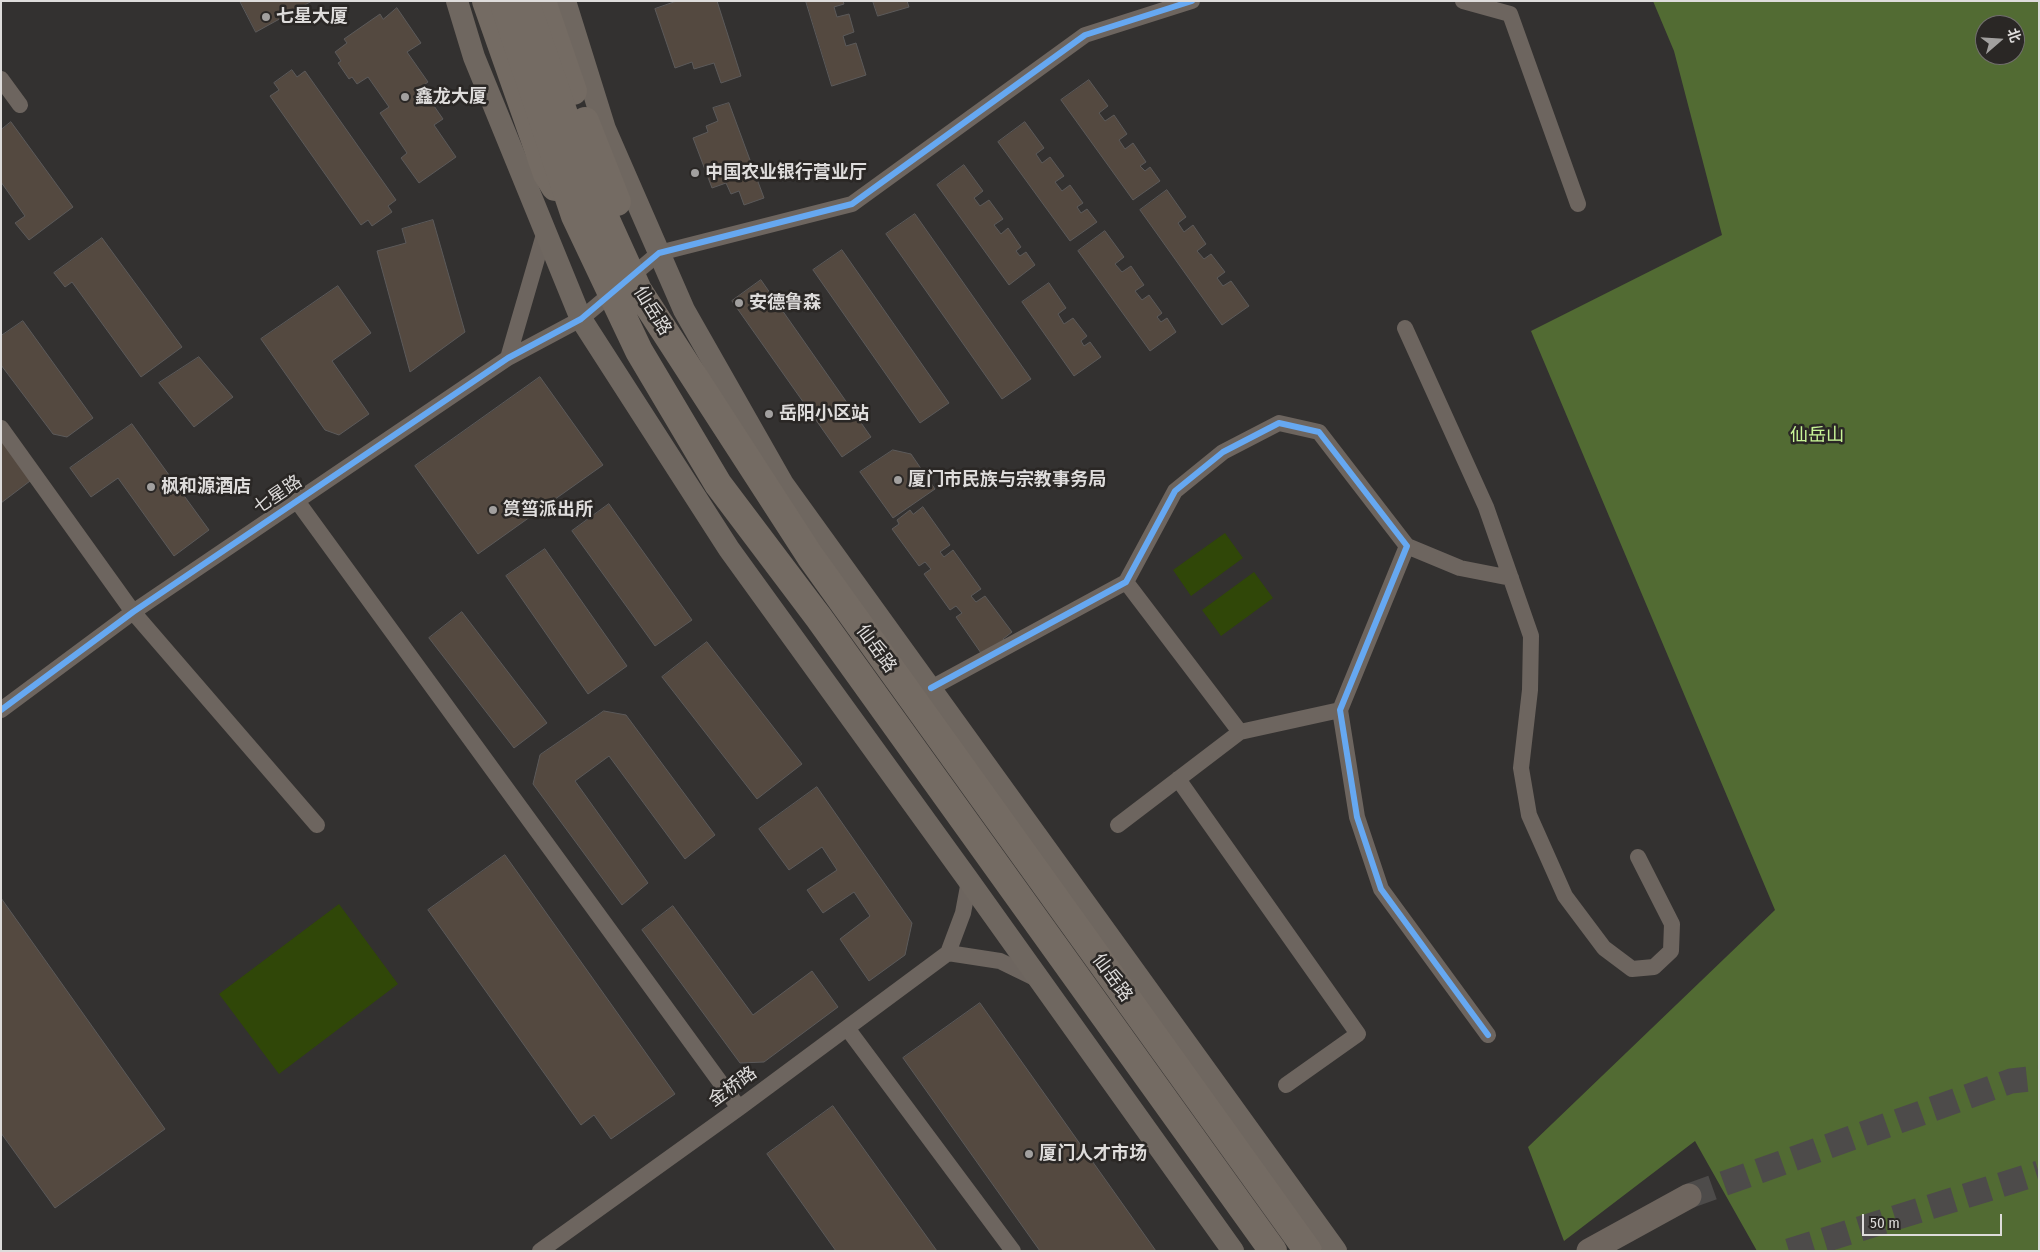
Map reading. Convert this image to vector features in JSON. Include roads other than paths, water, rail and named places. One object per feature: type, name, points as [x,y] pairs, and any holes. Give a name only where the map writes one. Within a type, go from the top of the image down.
[{"type":"highway","points":[[486,1],[547,174],[575,216]]},
{"type":"highway","name":"仙岳路","points":[[503,1],[575,216],[639,351],[718,484],[819,618],[1273,1251]]},
{"type":"highway","name":"仙岳路","points":[[525,1],[583,169],[638,290],[810,556],[1308,1251]]},
{"type":"highway","points":[[542,1],[573,91],[627,227],[683,338],[720,418]]},
{"type":"main road","points":[[457,1],[474,58],[581,319],[729,549],[1233,1251]]},
{"type":"main road","points":[[565,1],[605,129],[684,310],[783,484],[1336,1251]]},
{"type":"main road","points":[[1589,1251],[1689,1196]]},
{"type":"street","points":[[659,253],[852,204],[1085,35],[1192,1]]},
{"type":"street","points":[[1463,1],[1510,14],[1578,204]]},
{"type":"street","points":[[1,79],[20,105]]},
{"type":"street","points":[[508,358],[545,231]]},
{"type":"street","name":"七星路","points":[[1,710],[133,612],[508,358],[581,319],[659,253]]},
{"type":"street","points":[[1405,328],[1486,507],[1531,636],[1530,690],[1521,768],[1529,815],[1565,896],[1604,948],[1632,969],[1654,967],[1671,951],[1672,924],[1638,857]]},
{"type":"street","points":[[931,688],[1126,582],[1175,491],[1223,452],[1279,423],[1319,432],[1407,546],[1460,568],[1511,578]]},
{"type":"street","points":[[1,428],[133,612],[317,825]]},
{"type":"street","points":[[297,501],[739,1108]]},
{"type":"street","points":[[1407,546],[1340,710],[1357,816],[1381,889],[1488,1035]]},
{"type":"street","points":[[1126,582],[1240,732]]},
{"type":"street","points":[[1118,826],[1240,732],[1340,710]]},
{"type":"street","points":[[1178,779],[1358,1034],[1286,1085]]},
{"type":"street","points":[[969,881],[962,913],[948,953],[1000,961],[1040,980]]},
{"type":"street","name":"金桥路","points":[[540,1251],[739,1108],[948,953]]},
{"type":"street","points":[[847,1028],[1013,1251]]},
{"type":"tunnel","points":[[1689,1196],[2011,1081],[2039,1078]]},
{"type":"tunnel","points":[[1789,1251],[2039,1173]]},
{"type":"place","name":"七星大厦","points":[[266,17]]},
{"type":"place","name":"鑫龙大厦","points":[[405,97]]},
{"type":"place","name":"中国农业银行营业厅","points":[[695,173]]},
{"type":"place","name":"安德鲁森","points":[[739,303]]},
{"type":"place","name":"岳阳小区站","points":[[769,414]]},
{"type":"place","name":"厦门市民族与宗教事务局","points":[[898,480]]},
{"type":"place","name":"枫和源酒店","points":[[151,487]]},
{"type":"place","name":"筼筜派出所","points":[[493,510]]},
{"type":"place","name":"厦门人才市场","points":[[1029,1154]]},
{"type":"park label","name":"仙岳山","points":[[1817,436]]}]
